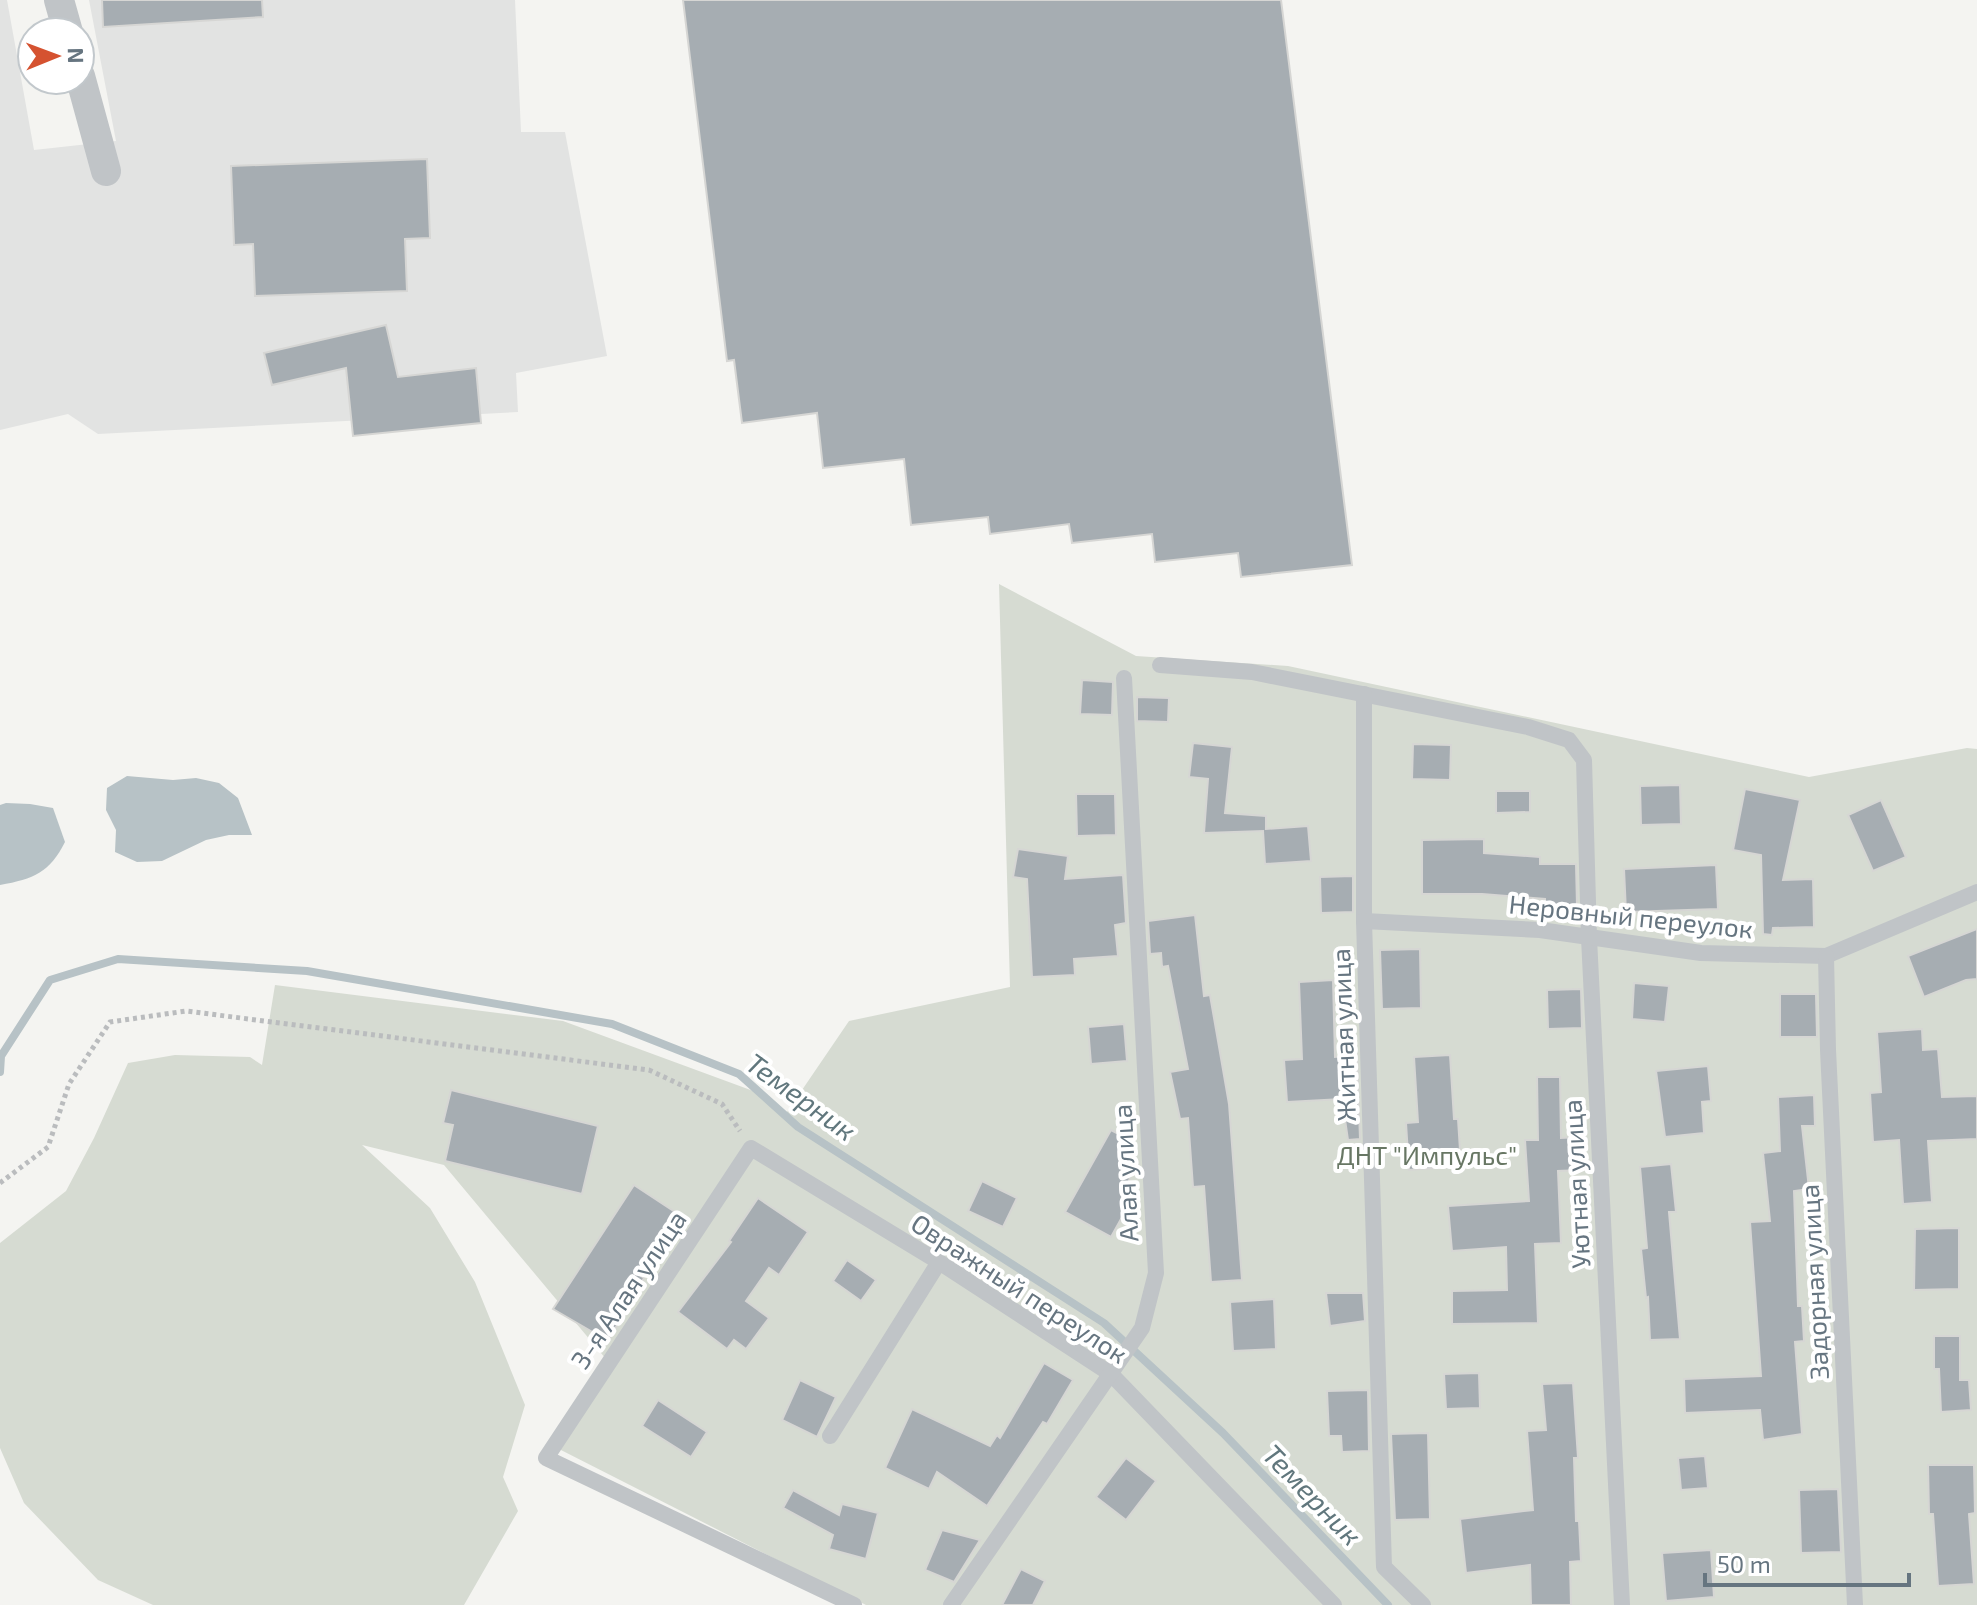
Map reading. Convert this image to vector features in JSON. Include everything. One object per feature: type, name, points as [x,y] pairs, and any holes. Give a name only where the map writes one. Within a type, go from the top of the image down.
[{"type":"street","points":[[85,96],[106,171]]},
{"type":"lane","points":[[1160,665],[1252,672],[1364,694]]},
{"type":"lane","name":"Алая улица","points":[[951,1605],[1142,1328],[1156,1273],[1124,678]]},
{"type":"lane","name":"Уютная улица","points":[[1364,694],[1528,727],[1569,740],[1584,760],[1589,938],[1622,1605]]},
{"type":"lane","name":"Житная улица","points":[[1364,694],[1364,921],[1384,1567],[1423,1605]]},
{"type":"lane","name":"Неровный переулок","points":[[1364,921],[1540,930],[1701,953],[1826,956],[1977,892]]},
{"type":"lane","name":"Задорная улица","points":[[1826,956],[1855,1605]]},
{"type":"lane","name":"Овражный переулок","points":[[751,1148],[939,1262],[1111,1374],[1334,1605]]},
{"type":"lane","name":"3-я Алая улица","points":[[751,1148],[546,1458],[854,1605]]},
{"type":"lane","points":[[830,1436],[939,1262]]},
{"type":"path","points":[[0,1183],[48,1147],[69,1084],[110,1022],[186,1011],[649,1070],[722,1104],[751,1148]]},
{"type":"shaded area","points":[[0,0],[7,0],[16,50],[16,96],[24,96],[34,150],[116,141],[96,37],[96,16],[92,16],[89,0],[515,0],[521,132],[565,132],[607,356],[516,373],[518,412],[98,434],[68,414],[0,430]]},
{"type":"shaded area","points":[[127,776],[173,780],[196,778],[219,783],[238,798],[252,835],[229,835],[206,840],[162,861],[137,862],[115,852],[116,830],[106,810],[107,788]]},
{"type":"shaded area","points":[[0,805],[53,808],[65,842],[53,861],[40,872],[0,885]]},
{"type":"green space","name":"ДНТ \"Импульс\"","points":[[999,584],[1136,656],[1288,666],[1809,777],[1967,748],[1977,749],[1977,1605],[866,1605],[557,1448],[611,1365],[444,1165],[362,1145],[430,1208],[475,1282],[525,1405],[503,1477],[518,1511],[464,1605],[153,1605],[98,1580],[24,1503],[0,1448],[0,1243],[66,1191],[128,1063],[175,1055],[250,1057],[262,1065],[275,985],[563,1021],[756,1092],[785,1115],[849,1021],[1010,987]]},
{"type":"building","points":[[102,0],[262,0],[263,17],[103,27]]},
{"type":"building","points":[[683,0],[1281,0],[1352,565],[1241,577],[1238,553],[1155,562],[1152,534],[1072,543],[1069,524],[990,534],[988,517],[911,525],[904,459],[823,468],[817,413],[742,423],[734,360],[727,361]]},
{"type":"building","points":[[427,159],[430,238],[405,239],[407,291],[255,296],[253,244],[234,245],[231,166]]},
{"type":"building","points":[[386,325],[398,377],[476,368],[481,423],[353,436],[346,368],[272,385],[264,353]]},
{"type":"building","points":[[1082,680],[1113,682],[1112,715],[1080,714]]},
{"type":"building","points":[[1137,697],[1169,698],[1168,722],[1137,721]]},
{"type":"building","points":[[1193,743],[1232,747],[1225,813],[1266,816],[1266,829],[1308,826],[1311,861],[1265,864],[1263,831],[1204,833],[1208,779],[1189,777]]},
{"type":"building","points":[[1413,744],[1451,745],[1450,780],[1412,779]]},
{"type":"building","points":[[1680,785],[1681,824],[1641,825],[1640,786]]},
{"type":"building","points":[[1745,789],[1800,800],[1783,880],[1813,879],[1814,927],[1773,928],[1772,935],[1763,934],[1761,855],[1733,850]]},
{"type":"building","points":[[1496,791],[1530,791],[1530,812],[1496,813]]},
{"type":"building","points":[[1076,794],[1115,794],[1116,835],[1077,836]]},
{"type":"building","points":[[1881,800],[1906,857],[1873,871],[1848,815]]},
{"type":"building","points":[[1484,839],[1484,853],[1540,857],[1540,864],[1576,864],[1577,906],[1545,907],[1545,899],[1482,894],[1422,894],[1422,840]]},
{"type":"building","points":[[1018,849],[1068,856],[1065,879],[1123,875],[1126,923],[1115,925],[1118,956],[1074,959],[1075,975],[1032,977],[1027,879],[1013,877]]},
{"type":"building","points":[[1716,865],[1718,909],[1626,912],[1624,869]]},
{"type":"building","points":[[1353,876],[1353,912],[1321,913],[1320,877]]},
{"type":"building","points":[[1195,915],[1204,996],[1210,995],[1229,1104],[1242,1280],[1211,1282],[1204,1186],[1193,1187],[1188,1118],[1180,1119],[1170,1072],[1188,1069],[1168,966],[1162,967],[1161,953],[1150,954],[1148,921]]},
{"type":"building","points":[[1977,929],[1977,979],[1966,980],[1924,997],[1908,956]]},
{"type":"building","points":[[1420,949],[1421,1008],[1382,1009],[1380,950]]},
{"type":"building","points":[[1333,980],[1335,1057],[1357,1055],[1360,1139],[1348,1140],[1342,1099],[1287,1102],[1284,1060],[1302,1059],[1299,982]]},
{"type":"building","points":[[1634,983],[1669,986],[1665,1022],[1632,1019]]},
{"type":"building","points":[[1581,989],[1582,1028],[1548,1029],[1547,990]]},
{"type":"building","points":[[1780,994],[1816,994],[1817,1037],[1780,1037]]},
{"type":"building","points":[[1124,1024],[1127,1061],[1091,1064],[1088,1027]]},
{"type":"building","points":[[1922,1029],[1923,1050],[1938,1049],[1942,1097],[1977,1096],[1977,1139],[1928,1141],[1932,1202],[1903,1204],[1899,1140],[1873,1142],[1870,1093],[1881,1092],[1877,1032]]},
{"type":"building","points":[[1450,1055],[1461,1166],[1409,1170],[1406,1123],[1418,1122],[1414,1057]]},
{"type":"building","points":[[1708,1066],[1711,1101],[1702,1102],[1704,1133],[1665,1137],[1656,1071]]},
{"type":"building","points":[[1537,1077],[1560,1077],[1561,1138],[1580,1137],[1582,1170],[1558,1171],[1561,1243],[1535,1244],[1538,1323],[1452,1324],[1452,1291],[1507,1290],[1506,1247],[1452,1251],[1448,1206],[1529,1201],[1525,1140],[1538,1140]]},
{"type":"building","points":[[451,1090],[598,1126],[582,1194],[445,1161],[453,1125],[443,1123]]},
{"type":"building","points":[[1814,1095],[1815,1126],[1802,1126],[1809,1189],[1794,1191],[1798,1306],[1802,1306],[1804,1341],[1795,1342],[1802,1434],[1763,1440],[1760,1410],[1685,1413],[1684,1379],[1761,1376],[1750,1222],[1770,1221],[1763,1153],[1780,1151],[1778,1097]]},
{"type":"building","points":[[1111,1130],[1136,1143],[1126,1198],[1131,1201],[1111,1237],[1065,1212]]},
{"type":"building","points":[[1671,1164],[1676,1212],[1669,1212],[1680,1339],[1650,1340],[1641,1249],[1647,1248],[1640,1167]]},
{"type":"building","points":[[982,1181],[1017,1198],[1003,1227],[968,1211]]},
{"type":"building","points":[[634,1185],[678,1214],[638,1274],[644,1278],[608,1341],[553,1309]]},
{"type":"building","points":[[758,1198],[808,1232],[779,1275],[769,1268],[746,1301],[769,1318],[746,1349],[734,1340],[727,1349],[678,1312],[731,1242]]},
{"type":"building","points":[[1959,1228],[1959,1289],[1914,1290],[1915,1229]]},
{"type":"building","points":[[847,1260],[876,1280],[861,1301],[833,1281]]},
{"type":"building","points":[[1326,1293],[1363,1293],[1365,1321],[1330,1326]]},
{"type":"building","points":[[1274,1299],[1276,1349],[1233,1351],[1230,1302]]},
{"type":"building","points":[[1934,1336],[1960,1336],[1960,1380],[1969,1380],[1971,1410],[1941,1412],[1939,1369],[1934,1369]]},
{"type":"building","points":[[1044,1363],[1073,1380],[1047,1424],[1043,1422],[987,1506],[937,1472],[929,1489],[885,1468],[912,1409],[990,1446],[997,1435],[1000,1438]]},
{"type":"building","points":[[1479,1373],[1480,1408],[1446,1409],[1444,1374]]},
{"type":"building","points":[[800,1380],[836,1397],[817,1437],[782,1420]]},
{"type":"building","points":[[1573,1383],[1578,1458],[1574,1458],[1576,1521],[1579,1521],[1581,1561],[1570,1562],[1571,1605],[1531,1605],[1530,1565],[1466,1573],[1460,1519],[1533,1510],[1527,1431],[1546,1430],[1542,1384]]},
{"type":"building","points":[[1368,1390],[1369,1451],[1342,1452],[1341,1436],[1329,1436],[1327,1391]]},
{"type":"building","points":[[658,1400],[707,1432],[691,1457],[642,1426]]},
{"type":"building","points":[[1428,1433],[1430,1519],[1395,1520],[1391,1434]]},
{"type":"building","points":[[1705,1456],[1708,1488],[1681,1490],[1678,1458]]},
{"type":"building","points":[[1126,1458],[1156,1481],[1126,1520],[1096,1497]]},
{"type":"building","points":[[1928,1465],[1974,1465],[1975,1513],[1969,1514],[1974,1584],[1938,1586],[1933,1514],[1929,1514]]},
{"type":"building","points":[[1838,1489],[1841,1552],[1801,1553],[1799,1490]]},
{"type":"building","points":[[793,1490],[839,1515],[842,1504],[878,1513],[866,1559],[829,1549],[833,1535],[783,1508]]},
{"type":"building","points":[[942,1530],[980,1540],[954,1582],[925,1570]]},
{"type":"building","points":[[1711,1550],[1714,1597],[1666,1601],[1662,1553]]},
{"type":"building","points":[[1021,1569],[1045,1581],[1033,1605],[1002,1605]]},
{"type":"waterway","name":"Темерник","points":[[0,1072],[1,1056],[50,980],[118,959],[307,971],[612,1024],[739,1074],[798,1127],[1104,1323],[1223,1433],[1388,1605]]}]
